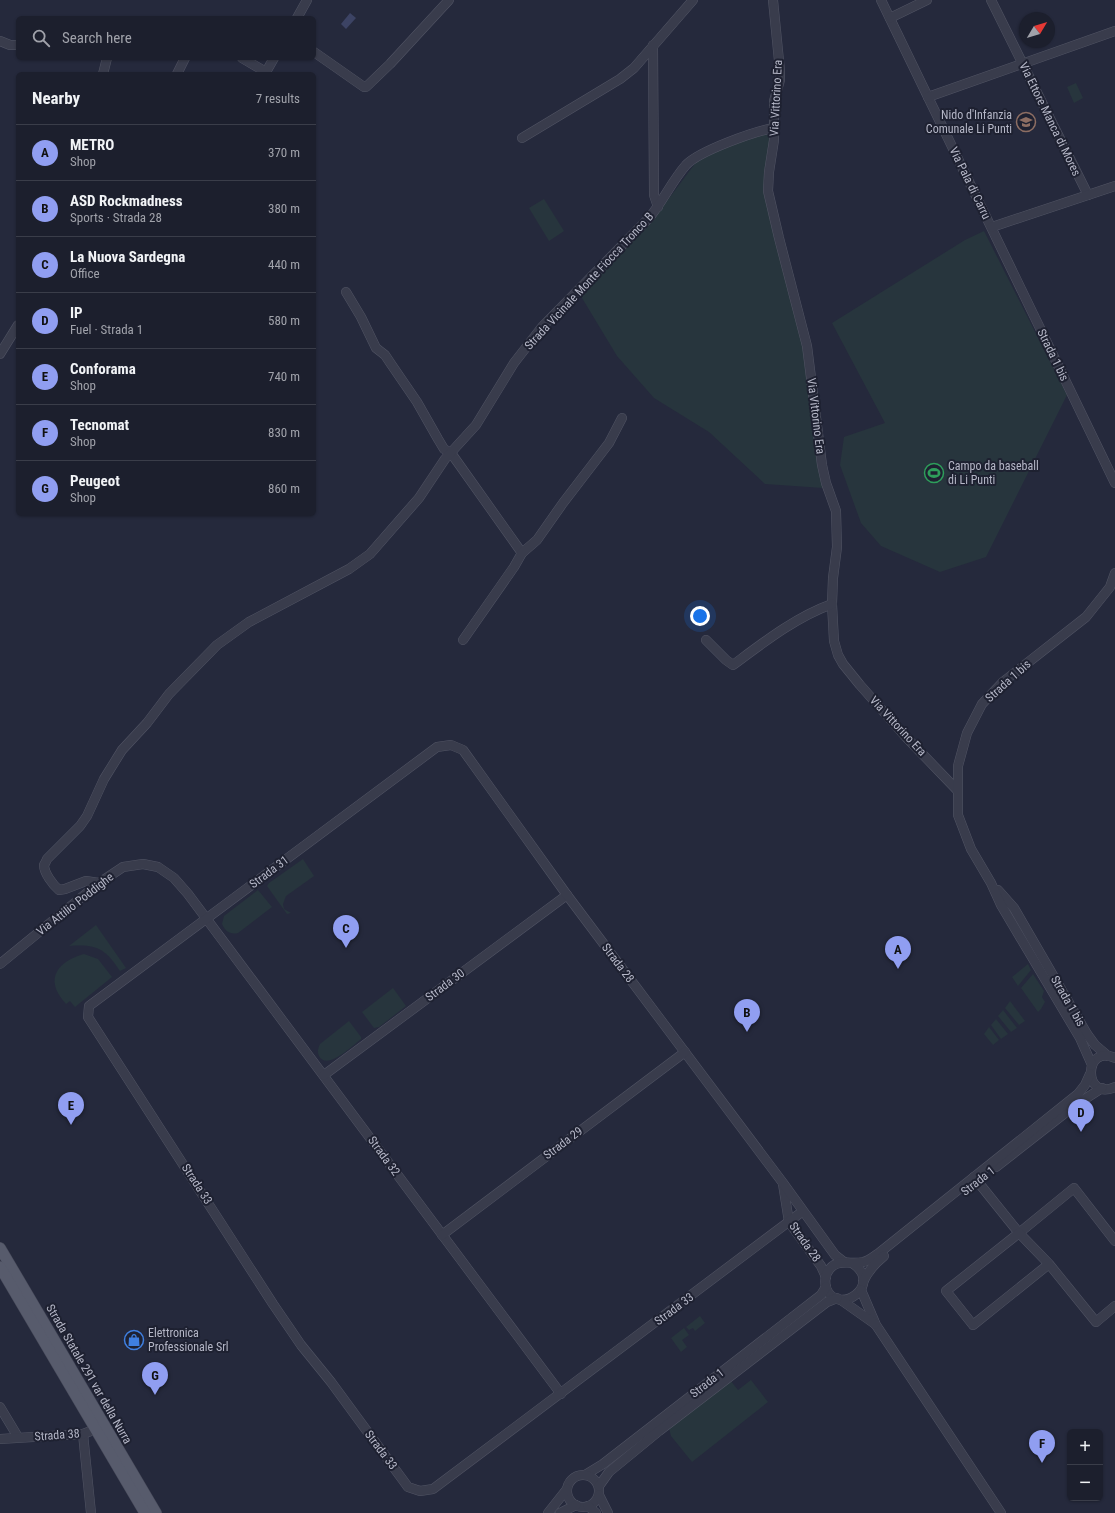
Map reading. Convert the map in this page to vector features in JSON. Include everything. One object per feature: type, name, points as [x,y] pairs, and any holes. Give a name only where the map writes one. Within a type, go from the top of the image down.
[{"type":"main road","name":"Strada Statale 291 var della Nurra","points":[[0,1248],[156,1513]]},
{"type":"main road","name":"Strada Statale 291 var della Nurra","points":[[0,1267],[145,1513]]},
{"type":"street","points":[[298,16],[307,0]]},
{"type":"street","points":[[316,53],[364,87],[390,64],[449,0]]},
{"type":"street","points":[[522,138],[620,79],[634,68],[693,0]]},
{"type":"street","name":"Via Vittorino Era","points":[[773,0],[780,80],[774,101],[774,140],[769,172],[768,191],[807,346],[822,464],[826,482],[836,511],[837,547],[833,578],[832,604],[835,648],[843,664],[860,685],[906,738],[957,790]]},
{"type":"street","name":"Via Pala di Carru","points":[[881,0],[992,227],[1115,186]]},
{"type":"street","points":[[890,18],[927,0]]},
{"type":"street","name":"Via Ettore Manca di Mores","points":[[991,0],[1088,195]]},
{"type":"street","points":[[928,97],[1115,31]]},
{"type":"street","points":[[0,41],[10,45],[16,45]]},
{"type":"street","name":"Strada Vicinale Monte Fiocca Tronco B","points":[[654,45],[654,195],[658,207]]},
{"type":"street","points":[[104,72],[106,60]]},
{"type":"street","points":[[178,72],[185,60]]},
{"type":"street","points":[[245,60],[264,72]]},
{"type":"street","points":[[267,72],[273,60]]},
{"type":"street","name":"Strada Vicinale Monte Fiocca Tronco B","points":[[99,883],[86,880],[59,890],[55,887],[46,872],[44,865],[47,859],[80,826],[87,816],[104,779],[122,750],[193,667],[223,640],[249,622],[349,569],[370,554],[408,511],[445,459],[476,425],[514,363],[542,327],[658,207],[681,172],[692,159],[759,130],[774,128]]},
{"type":"street","name":"Strada 1 bis","points":[[992,227],[1115,483]]},
{"type":"street","points":[[346,292],[361,317],[376,348],[385,355],[417,402],[444,449],[451,453],[522,553]]},
{"type":"street","points":[[0,354],[16,328]]},
{"type":"street","points":[[463,640],[514,568],[522,553],[538,540],[563,503],[609,443],[622,418]]},
{"type":"street","name":"Strada 1 bis","points":[[1113,1057],[1095,1045],[1087,1034],[1014,908],[992,883],[971,849],[958,815],[957,790],[958,766],[967,733],[982,704],[1003,682],[1086,618],[1110,587],[1115,573]]},
{"type":"street","points":[[706,640],[733,665],[815,610],[832,604]]},
{"type":"street","name":"Strada 28","points":[[451,745],[463,750],[567,895],[783,1183],[835,1255],[848,1263]]},
{"type":"street","name":"Strada 31","points":[[89,1006],[437,747],[451,745]]},
{"type":"street","name":"Via Attilio Poddighe","points":[[0,964],[99,883],[123,867],[143,864],[158,867],[174,878],[206,918]]},
{"type":"street","name":"Strada 1 bis","points":[[992,883],[1001,906],[1080,1038],[1091,1069],[1094,1083],[1110,1089]]},
{"type":"street","name":"Strada 30","points":[[324,1075],[567,895]]},
{"type":"street","name":"Strada 32","points":[[206,918],[561,1394]]},
{"type":"street","name":"Strada 33","points":[[89,1006],[88,1017],[273,1304],[301,1345],[331,1382],[408,1487],[420,1491],[433,1489],[803,1211]]},
{"type":"street","name":"Strada 29","points":[[442,1235],[685,1052]]},
{"type":"street","points":[[1091,1069],[1100,1057],[1113,1057]]},
{"type":"street","name":"Strada 1","points":[[862,1286],[868,1271],[874,1264],[1078,1094],[1085,1085],[1091,1069]]},
{"type":"street","name":"Strada 1","points":[[848,1263],[865,1262],[879,1253],[1074,1106],[1110,1089]]},
{"type":"street","points":[[975,1180],[1019,1233],[1049,1264],[1096,1322],[1115,1306]]},
{"type":"street","name":"Strada 28","points":[[783,1183],[789,1222],[821,1266],[826,1277]]},
{"type":"street","points":[[1049,1264],[973,1325],[946,1291],[1074,1188],[1115,1241]]},
{"type":"street","points":[[876,1325],[829,1292],[826,1287],[826,1277],[832,1266],[838,1263],[848,1263],[860,1271],[862,1286],[876,1325],[1001,1513]]},
{"type":"street","points":[[608,1513],[599,1491],[594,1478],[585,1475],[573,1478],[569,1483],[568,1489],[570,1500],[576,1505],[582,1507],[588,1506],[595,1502],[599,1491],[608,1472],[827,1302],[853,1298],[862,1286]]},
{"type":"street","name":"Strada 1","points":[[585,1475],[603,1464],[821,1295],[826,1287]]},
{"type":"street","name":"Strada 38","points":[[0,1408],[18,1437]]},
{"type":"street","name":"Strada 38","points":[[0,1439],[83,1434],[96,1429]]},
{"type":"street","points":[[83,1434],[91,1513]]},
{"type":"street","points":[[548,1513],[568,1489]]},
{"type":"street","points":[[560,1513],[576,1505]]},
{"type":"street","points":[[588,1506],[596,1513]]},
{"type":"shaded area","points":[[1076,83],[1083,98],[1074,103],[1067,87]]},
{"type":"shaded area","points":[[757,132],[773,136],[769,193],[818,398],[823,488],[765,484],[709,432],[654,398],[617,356],[579,293],[658,213],[697,161]]},
{"type":"shaded area","points":[[544,199],[564,231],[549,241],[529,208]]},
{"type":"shaded area","points":[[984,231],[1067,395],[986,557],[940,572],[881,546],[861,523],[840,465],[844,437],[885,423],[832,323],[965,240]]},
{"type":"shaded area","points":[[303,859],[314,876],[286,896],[283,904],[284,909],[291,913],[287,914],[267,886],[269,883]]},
{"type":"shaded area","points":[[258,890],[272,907],[238,933],[228,932],[222,924],[224,916]]},
{"type":"shaded area","points":[[96,925],[126,968],[120,971],[110,957],[99,949],[86,946],[69,946]]},
{"type":"shaded area","points":[[84,954],[98,959],[112,977],[75,1007],[70,1001],[66,1004],[58,993],[55,985],[56,973],[63,964]]},
{"type":"shaded area","points":[[1028,964],[1031,970],[1018,986],[1012,977]]},
{"type":"shaded area","points":[[1033,974],[1044,991],[1042,997],[1045,1002],[1038,1012],[1021,988]]},
{"type":"shaded area","points":[[393,988],[406,1006],[379,1027],[374,1028],[362,1012]]},
{"type":"shaded area","points":[[1010,1001],[1025,1021],[1019,1025],[1005,1008]]},
{"type":"shaded area","points":[[1003,1010],[1017,1028],[1011,1032],[998,1016]]},
{"type":"shaded area","points":[[996,1019],[1008,1034],[1001,1039],[991,1025]]},
{"type":"shaded area","points":[[349,1021],[361,1039],[340,1056],[328,1061],[323,1060],[318,1053],[320,1044]]},
{"type":"shaded area","points":[[989,1027],[999,1040],[993,1045],[984,1034]]},
{"type":"shaded area","points":[[700,1316],[705,1323],[695,1331],[693,1328],[689,1330],[686,1327]]},
{"type":"shaded area","points":[[684,1328],[689,1335],[682,1340],[687,1347],[681,1352],[671,1338]]},
{"type":"shaded area","points":[[730,1380],[738,1390],[751,1380],[768,1402],[692,1462],[671,1436],[669,1428]]},
{"type":"water","points":[[350,13],[356,18],[346,29],[341,24]]},
{"type":"place","name":"Nido d'Infanzia Comunale Li Punti","points":[[1026,122]]},
{"type":"place","name":"Campo da baseball di Li Punti","points":[[934,473]]},
{"type":"place","name":"La Nuova Sardegna","points":[[346,948]]},
{"type":"place","name":"METRO","points":[[898,969]]},
{"type":"place","name":"ASD Rockmadness","points":[[747,1032]]},
{"type":"place","name":"Conforama","points":[[71,1125]]},
{"type":"place","name":"IP","points":[[1081,1132]]},
{"type":"place","name":"Elettronica Professionale Srl","points":[[134,1340]]},
{"type":"place","name":"Peugeot","points":[[155,1395]]},
{"type":"place","name":"Tecnomat","points":[[1042,1463]]}]
